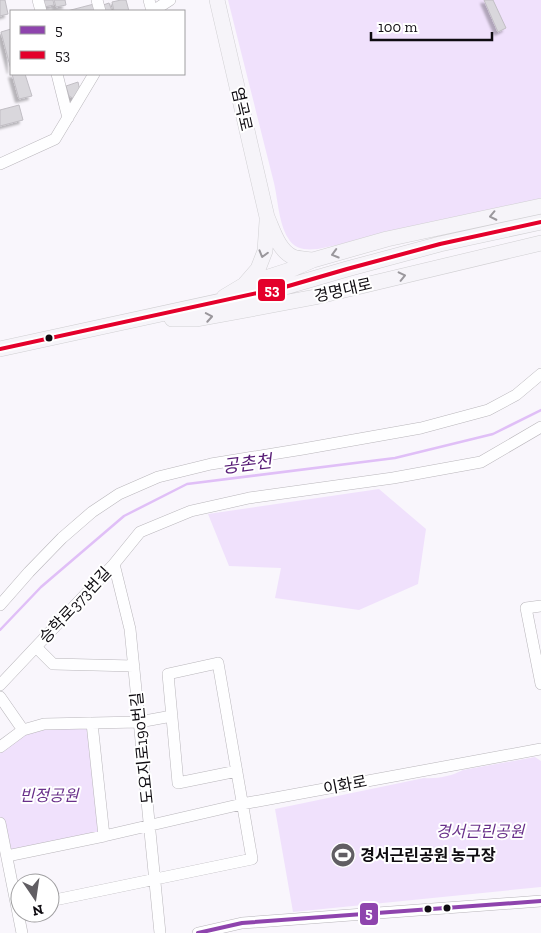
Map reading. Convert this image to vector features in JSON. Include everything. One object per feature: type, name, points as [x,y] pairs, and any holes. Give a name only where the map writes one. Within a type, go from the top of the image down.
[{"type":"main road","name":"염곡로","points":[[217,0],[267,217],[275,236],[285,252],[294,257],[313,260]]},
{"type":"main road","name":"경명대로","points":[[213,304],[244,285],[290,270],[313,260],[388,239],[541,206]]},
{"type":"main road","name":"염곡로","points":[[244,285],[258,269],[265,251],[267,217]]},
{"type":"main road","name":"경명대로","points":[[0,349],[213,304],[285,287],[347,268],[440,244],[541,222]]},
{"type":"main road","name":"경명대로","points":[[143,319],[197,319],[315,297],[541,244]]},
{"type":"street","points":[[155,10],[170,0]]},
{"type":"street","points":[[57,75],[68,118]]},
{"type":"street","points":[[0,164],[55,139],[93,75]]},
{"type":"street","points":[[0,605],[49,551],[92,512],[120,494],[158,477],[211,464],[421,428],[488,410],[516,395],[541,374]]},
{"type":"street","name":"승학로373번길","points":[[0,685],[114,564],[140,532],[191,511],[249,498],[394,478],[481,462],[541,427]]},
{"type":"street","name":"도요지로190번길","points":[[114,564],[130,630],[160,933]]},
{"type":"street","points":[[541,606],[526,608],[541,684]]},
{"type":"street","name":"승학로373번길","points":[[36,647],[53,664],[134,666]]},
{"type":"street","points":[[60,899],[252,859],[242,804],[237,771],[218,663],[168,674],[178,783],[237,771]]},
{"type":"street","points":[[0,697],[23,730]]},
{"type":"street","points":[[0,747],[23,730],[44,724],[139,722],[172,716]]},
{"type":"street","points":[[92,723],[104,836]]},
{"type":"street","name":"이화로","points":[[7,856],[150,826],[242,804],[541,749]]},
{"type":"street","points":[[0,823],[11,873]]},
{"type":"street","points":[[198,933],[242,923],[541,901]]},
{"type":"green space","points":[[228,0],[541,0],[541,201],[318,249],[297,247],[288,238],[282,225],[273,179]]},
{"type":"green space","points":[[379,489],[426,529],[418,584],[359,610],[275,598],[281,568],[229,566],[208,514]]},
{"type":"green space","name":"빈정공원","points":[[91,724],[103,835],[8,854],[0,817],[0,749],[24,731]]},
{"type":"green space","name":"경서근린공원","points":[[535,757],[541,761],[541,887],[293,912],[275,809],[424,778],[444,777],[463,770]]},
{"type":"building","points":[[0,0],[5,0],[8,14],[0,16]]},
{"type":"building","points":[[42,0],[53,0],[54,5],[44,7]]},
{"type":"building","points":[[54,0],[65,0],[66,5],[56,7]]},
{"type":"building","points":[[126,0],[129,10],[114,10],[112,2]]},
{"type":"building","points":[[484,0],[493,0],[506,28],[498,32]]},
{"type":"building","points":[[109,3],[112,10],[102,10],[100,6]]},
{"type":"building","points":[[94,4],[95,10],[71,10]]},
{"type":"building","points":[[10,29],[10,66],[1,32]]},
{"type":"building","points":[[12,75],[25,75],[32,96],[19,99]]},
{"type":"building","points":[[78,82],[80,91],[76,100],[69,96],[66,86]]},
{"type":"building","points":[[19,105],[23,120],[0,126],[0,110]]},
{"type":"waterway","name":"공촌천","points":[[0,630],[41,587],[124,516],[187,484],[395,458],[493,434],[541,410]]},
{"type":"transit line","name":"53","points":[[0,349],[285,287],[440,244],[541,222]]},
{"type":"transit line","name":"5","points":[[198,933],[242,923],[541,901]]},
{"type":"place","name":"경서근린공원 농구장","points":[[343,855]]}]
